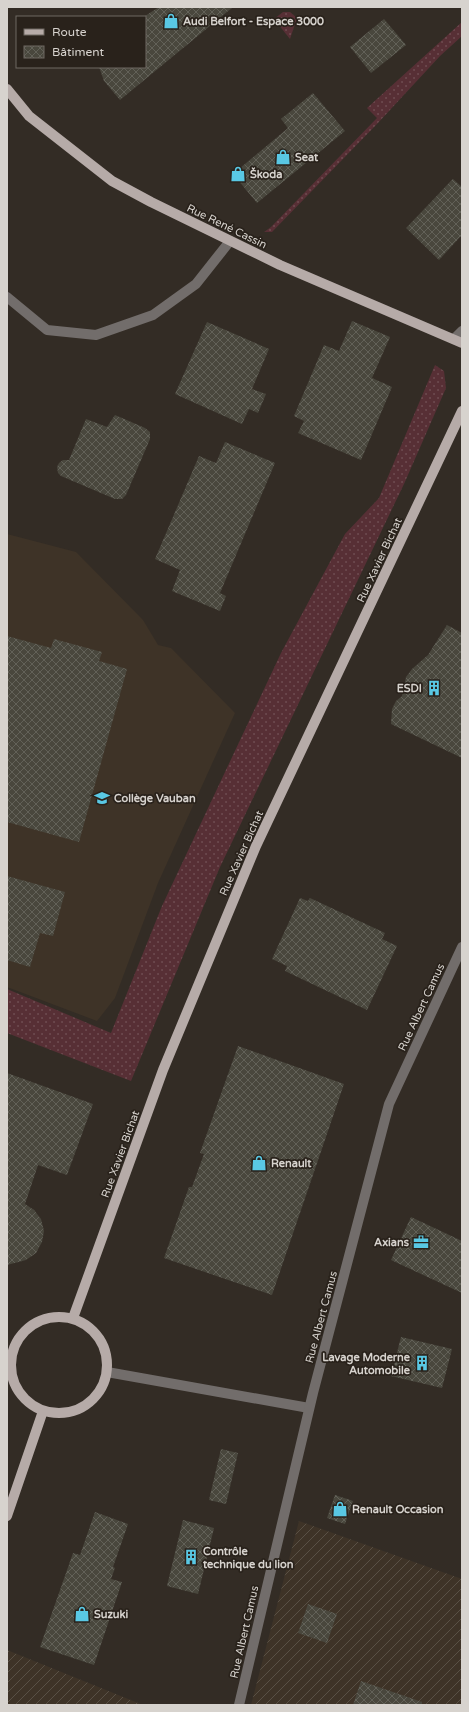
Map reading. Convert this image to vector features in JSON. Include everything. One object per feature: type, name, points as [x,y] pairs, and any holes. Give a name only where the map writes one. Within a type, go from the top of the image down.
[{"type":"main road","name":"Rue René Cassin","points":[[7,89],[29,116],[112,181],[151,202],[286,268],[458,341]]},
{"type":"main road","name":"Rue Xavier Bichat","points":[[73,1318],[163,1070],[256,846],[462,411]]},
{"type":"main road","points":[[57,1316],[73,1318],[86,1324],[96,1333],[104,1345],[107,1359],[107,1372],[102,1388],[91,1402],[77,1410],[60,1414],[43,1411],[29,1403],[18,1391],[11,1375],[9,1358],[16,1343],[26,1329],[40,1320],[57,1316]]},
{"type":"main road","points":[[7,1516],[43,1411]]},
{"type":"street","points":[[7,297],[47,330],[96,335],[153,314],[196,284],[230,241]]},
{"type":"street","points":[[458,341],[462,331]]},
{"type":"street","name":"Rue Albert Camus","points":[[239,1705],[309,1408],[389,1104],[462,947]]},
{"type":"street","points":[[107,1372],[309,1408]]},
{"type":"shaded area","points":[[283,12],[290,12],[297,18],[290,39],[274,19]]},
{"type":"shaded area","points":[[462,22],[462,36],[440,56],[377,124],[272,232],[264,232],[271,227],[377,118],[367,108]]},
{"type":"shaded area","points":[[435,365],[444,371],[446,388],[404,484],[220,867],[131,1081],[7,1033],[7,989],[111,1033],[162,906],[281,653],[345,534],[379,498]]},
{"type":"shaded area","name":"Collège Vauban","points":[[7,534],[76,552],[143,620],[158,645],[171,648],[235,713],[158,883],[115,998],[97,1021],[7,987]]},
{"type":"shaded area","points":[[299,1521],[462,1579],[462,1705],[251,1705]]},
{"type":"shaded area","points":[[7,1650],[143,1705],[7,1705]]},
{"type":"building","points":[[159,7],[233,7],[120,100],[104,81],[99,68],[146,68],[145,16]]},
{"type":"building","points":[[384,19],[406,45],[371,73],[350,47]]},
{"type":"building","points":[[313,93],[345,131],[257,203],[233,174],[288,128],[281,119]]},
{"type":"building","points":[[453,179],[462,187],[462,235],[439,260],[406,228]]},
{"type":"building","points":[[352,321],[390,337],[372,378],[392,387],[361,460],[298,433],[304,421],[294,416],[324,345],[339,351]]},
{"type":"building","points":[[207,322],[269,349],[252,389],[266,394],[258,413],[249,409],[242,424],[175,394]]},
{"type":"building","points":[[115,415],[145,428],[150,432],[150,439],[126,495],[122,499],[115,499],[61,476],[58,473],[57,467],[63,460],[69,460],[86,419],[107,427]]},
{"type":"building","points":[[225,442],[275,463],[220,593],[226,596],[220,611],[172,591],[180,570],[155,559],[199,456],[216,463]]},
{"type":"building","name":"ESDI","points":[[447,625],[462,633],[462,758],[391,724],[392,709],[396,701],[402,696],[406,677],[412,669],[428,655]]},
{"type":"building","points":[[7,636],[51,648],[54,639],[102,652],[99,661],[127,669],[79,842],[7,822]]},
{"type":"building","points":[[7,876],[65,892],[53,936],[40,933],[30,967],[7,960]]},
{"type":"building","points":[[300,898],[308,901],[310,898],[385,933],[382,939],[397,946],[367,1010],[285,971],[287,966],[272,959]]},
{"type":"building","name":"Renault","points":[[238,1046],[344,1084],[272,1295],[164,1258],[189,1187],[192,1187],[204,1154],[200,1153]]},
{"type":"building","points":[[7,1073],[93,1104],[67,1175],[38,1165],[25,1204],[34,1210],[41,1219],[44,1231],[42,1242],[36,1253],[26,1260],[7,1265]]},
{"type":"building","points":[[411,1217],[462,1241],[462,1293],[391,1260]]},
{"type":"building","name":"Lavage Moderne Automobile","points":[[401,1337],[452,1349],[442,1388],[391,1376]]},
{"type":"building","points":[[221,1449],[238,1453],[226,1504],[209,1500]]},
{"type":"building","name":"Renault Occasion","points":[[335,1495],[353,1501],[345,1524],[327,1518]]},
{"type":"building","name":"Suzuki","points":[[95,1512],[128,1524],[113,1567],[115,1568],[111,1579],[122,1582],[94,1665],[40,1647],[73,1553],[80,1555]]},
{"type":"building","name":"Contrôle technique du lion","points":[[183,1520],[214,1528],[198,1594],[167,1586]]},
{"type":"building","points":[[308,1604],[337,1614],[327,1643],[298,1633]]},
{"type":"building","points":[[361,1681],[422,1702],[422,1705],[353,1705]]},
{"type":"place","name":"Audi Belfort - Espace 3000","points":[[171,21]]},
{"type":"place","name":"Seat","points":[[283,157]]},
{"type":"place","name":"Škoda","points":[[238,174]]},
{"type":"place","name":"ESDI","points":[[434,688]]},
{"type":"place","name":"Collège Vauban","points":[[102,798]]},
{"type":"place","name":"Renault","points":[[259,1163]]},
{"type":"place","name":"Axians","points":[[421,1242]]},
{"type":"place","name":"Lavage Moderne Automobile","points":[[422,1363]]},
{"type":"place","name":"Renault Occasion","points":[[340,1509]]},
{"type":"place","name":"Contrôle technique du lion","points":[[191,1557]]},
{"type":"place","name":"Suzuki","points":[[82,1614]]}]
